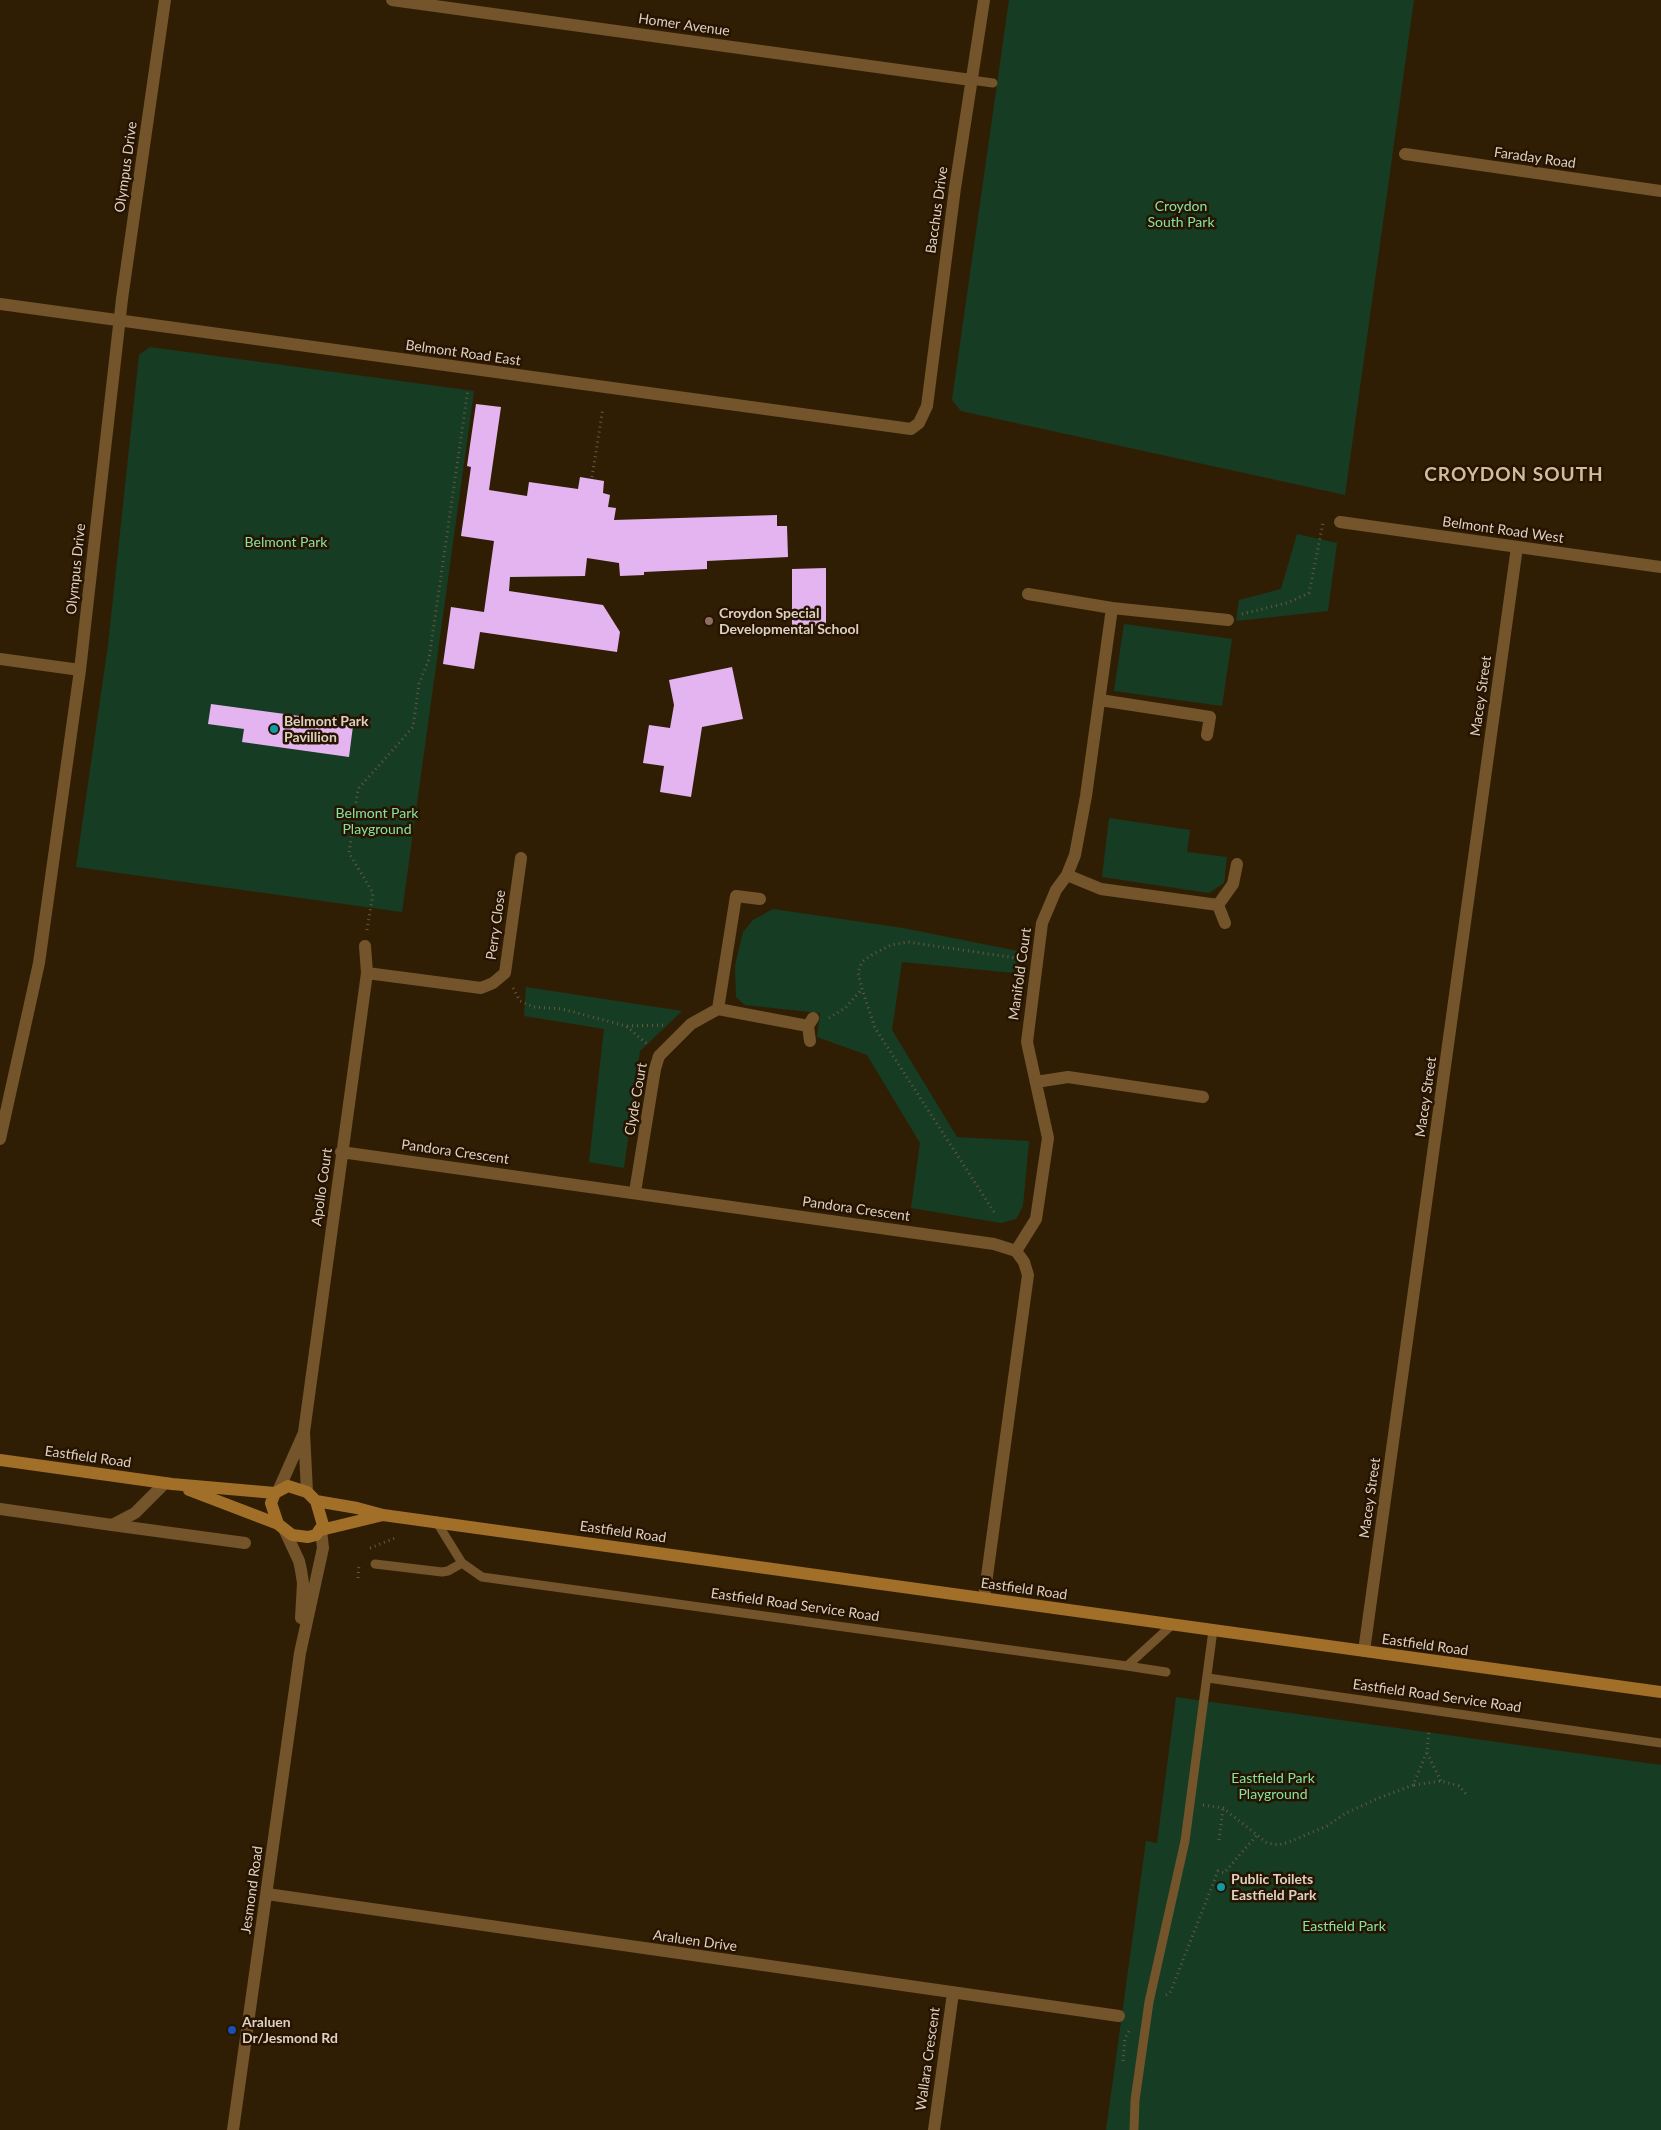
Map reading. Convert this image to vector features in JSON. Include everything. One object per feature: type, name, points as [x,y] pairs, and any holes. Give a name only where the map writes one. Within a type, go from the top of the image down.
[{"type":"main road","name":"Eastfield Road","points":[[0,1460],[168,1483],[277,1491]]},
{"type":"main road","name":"Eastfield Road","points":[[168,1483],[282,1528]]},
{"type":"main road","points":[[288,1486],[307,1492],[316,1501],[322,1518],[321,1530],[316,1535],[308,1536],[292,1535],[282,1528],[271,1503],[277,1491],[288,1486]]},
{"type":"main road","name":"Eastfield Road","points":[[316,1501],[357,1508],[383,1515],[1661,1692]]},
{"type":"main road","name":"Eastfield Road","points":[[321,1530],[383,1515]]},
{"type":"street","name":"Olympus Drive","points":[[0,1139],[39,963],[80,670],[120,321],[164,0]]},
{"type":"street","name":"Homer Avenue","points":[[392,0],[971,80]]},
{"type":"street","name":"Bacchus Drive","points":[[920,423],[927,406],[971,80],[984,0]]},
{"type":"street","name":"Faraday Road","points":[[1405,154],[1661,191]]},
{"type":"street","name":"Belmont Road East","points":[[0,304],[910,429],[920,423]]},
{"type":"street","name":"Belmont Road West","points":[[1340,522],[1661,567]]},
{"type":"street","name":"Macey Street","points":[[1364,1651],[1517,547]]},
{"type":"street","points":[[1028,594],[1112,608],[1228,620]]},
{"type":"street","name":"Manifold Court","points":[[1016,1251],[1036,1219],[1048,1138],[1027,1042],[1037,960],[1045,915],[1056,890],[1067,876],[1075,855],[1100,700],[1112,608]]},
{"type":"street","points":[[0,659],[80,670]]},
{"type":"street","points":[[1100,700],[1210,717],[1208,735]]},
{"type":"street","name":"Perry Close","points":[[367,973],[481,988],[493,983],[505,972],[521,858]]},
{"type":"street","points":[[1218,905],[1233,884],[1237,864]]},
{"type":"street","points":[[1067,876],[1100,889],[1218,905]]},
{"type":"street","points":[[760,899],[736,896],[718,1009],[810,1022],[810,1041]]},
{"type":"street","points":[[1218,905],[1225,923]]},
{"type":"street","name":"Apollo Court","points":[[307,1492],[304,1432],[367,973],[365,946]]},
{"type":"street","name":"Clyde Court","points":[[635,1192],[655,1069],[659,1056],[692,1024],[718,1009]]},
{"type":"street","points":[[1036,1082],[1068,1077],[1203,1097]]},
{"type":"street","name":"Pandora Crescent","points":[[341,1152],[994,1244],[1016,1251]]},
{"type":"street","points":[[984,1598],[1028,1275],[1024,1262],[1016,1251]]},
{"type":"street","name":"Apollo Court","points":[[277,1491],[304,1432]]},
{"type":"street","points":[[112,1525],[135,1512],[168,1483]]},
{"type":"street","points":[[0,1509],[245,1543]]},
{"type":"street","name":"Jesmond Road","points":[[282,1528],[299,1561],[303,1583],[300,1653]]},
{"type":"street","name":"Jesmond Road","points":[[233,2130],[300,1653],[323,1548],[321,1530]]},
{"type":"street","name":"Araluen Drive","points":[[267,1894],[1119,2016]]},
{"type":"street","name":"Wallara Crescent","points":[[934,2130],[953,1993]]},
{"type":"lane","points":[[971,80],[994,83]]},
{"type":"lane","name":"Eastfield Road Service Road","points":[[436,1521],[462,1563],[482,1577],[1166,1672]]},
{"type":"lane","points":[[375,1564],[448,1572],[462,1563]]},
{"type":"lane","points":[[1127,1666],[1173,1624]]},
{"type":"lane","points":[[1134,2130],[1135,2100],[1149,2003],[1186,1841],[1214,1630]]},
{"type":"lane","name":"Eastfield Road Service Road","points":[[1208,1678],[1661,1743]]},
{"type":"path","points":[[365,946],[373,893],[349,853],[358,789],[413,727],[418,684],[429,659],[468,389]]},
{"type":"path","points":[[592,477],[603,408]]},
{"type":"path","points":[[1228,620],[1234,616],[1287,603],[1309,593],[1323,520]]},
{"type":"path","points":[[994,1212],[876,1028],[858,972],[862,962],[891,945],[908,942],[1037,960]]},
{"type":"path","points":[[505,972],[520,1001],[534,1006],[562,1009],[626,1026],[692,1024]]},
{"type":"path","points":[[810,1022],[835,1015],[849,1004],[862,989]]},
{"type":"path","points":[[626,1026],[659,1056]]},
{"type":"path","points":[[1413,1785],[1427,1752],[1429,1730]]},
{"type":"path","points":[[1427,1752],[1441,1781]]},
{"type":"path","points":[[1190,1802],[1223,1808],[1268,1843],[1278,1845],[1326,1826],[1346,1813],[1413,1785],[1441,1781],[1460,1786],[1466,1794]]},
{"type":"path","points":[[1218,1840],[1223,1808]]},
{"type":"path","points":[[1149,2003],[1160,2000],[1170,1993],[1218,1871],[1224,1873],[1257,1835]]},
{"type":"green space","name":"Croydon South Park","points":[[1009,0],[1414,0],[1345,495],[961,411],[952,400]]},
{"type":"green space","name":"Belmont Park","points":[[150,347],[474,391],[402,912],[76,867],[108,645],[139,355]]},
{"type":"green space","points":[[1297,534],[1337,543],[1328,611],[1236,621],[1239,600],[1281,589]]},
{"type":"green space","points":[[1124,624],[1232,639],[1222,706],[1114,691]]},
{"type":"green space","points":[[1109,818],[1190,830],[1187,852],[1227,857],[1224,883],[1209,893],[1102,877]]},
{"type":"green space","points":[[773,909],[903,928],[1018,951],[1014,973],[902,962],[892,1030],[957,1137],[1029,1141],[1023,1206],[1016,1219],[1001,1223],[911,1208],[920,1143],[867,1055],[817,1037],[820,1013],[745,1005],[736,997],[735,966],[743,932],[753,920]]},
{"type":"green space","points":[[526,987],[682,1011],[640,1051],[624,1168],[589,1162],[604,1029],[524,1016]]},
{"type":"green space","name":"Eastfield Park","points":[[1176,1697],[1661,1765],[1661,2130],[1106,2130],[1146,1841],[1157,1843]]},
{"type":"building","points":[[476,404],[501,407],[489,490],[527,496],[529,482],[578,489],[580,477],[604,481],[603,493],[610,495],[608,507],[616,508],[614,520],[777,515],[777,526],[787,526],[788,557],[707,561],[707,569],[644,572],[644,575],[620,576],[619,563],[587,558],[585,576],[510,577],[509,591],[603,605],[620,632],[617,652],[480,632],[474,669],[443,664],[451,607],[484,612],[494,541],[461,536],[471,467],[467,466]]},
{"type":"building","points":[[826,568],[826,626],[792,626],[792,569]]},
{"type":"building","points":[[732,667],[743,719],[702,727],[691,797],[660,792],[664,766],[643,763],[649,725],[670,728],[674,705],[669,680]]},
{"type":"building","points":[[211,704],[307,717],[307,720],[353,726],[349,757],[242,742],[244,729],[208,724]]},
{"type":"place","name":"Croydon Special Developmental School","points":[[709,621]]},
{"type":"place","name":"Belmont Park Pavillion","points":[[274,729]]},
{"type":"place","name":"Public Toilets Eastfield Park","points":[[1221,1887]]},
{"type":"place","name":"Araluen Dr/Jesmond Rd","points":[[232,2030]]},
{"type":"district","name":"CROYDON SOUTH","points":[[1514,475]]},
{"type":"park label","name":"Belmont Park Playground","points":[[377,822]]},
{"type":"park label","name":"Eastfield Park Playground","points":[[1273,1786]]}]
